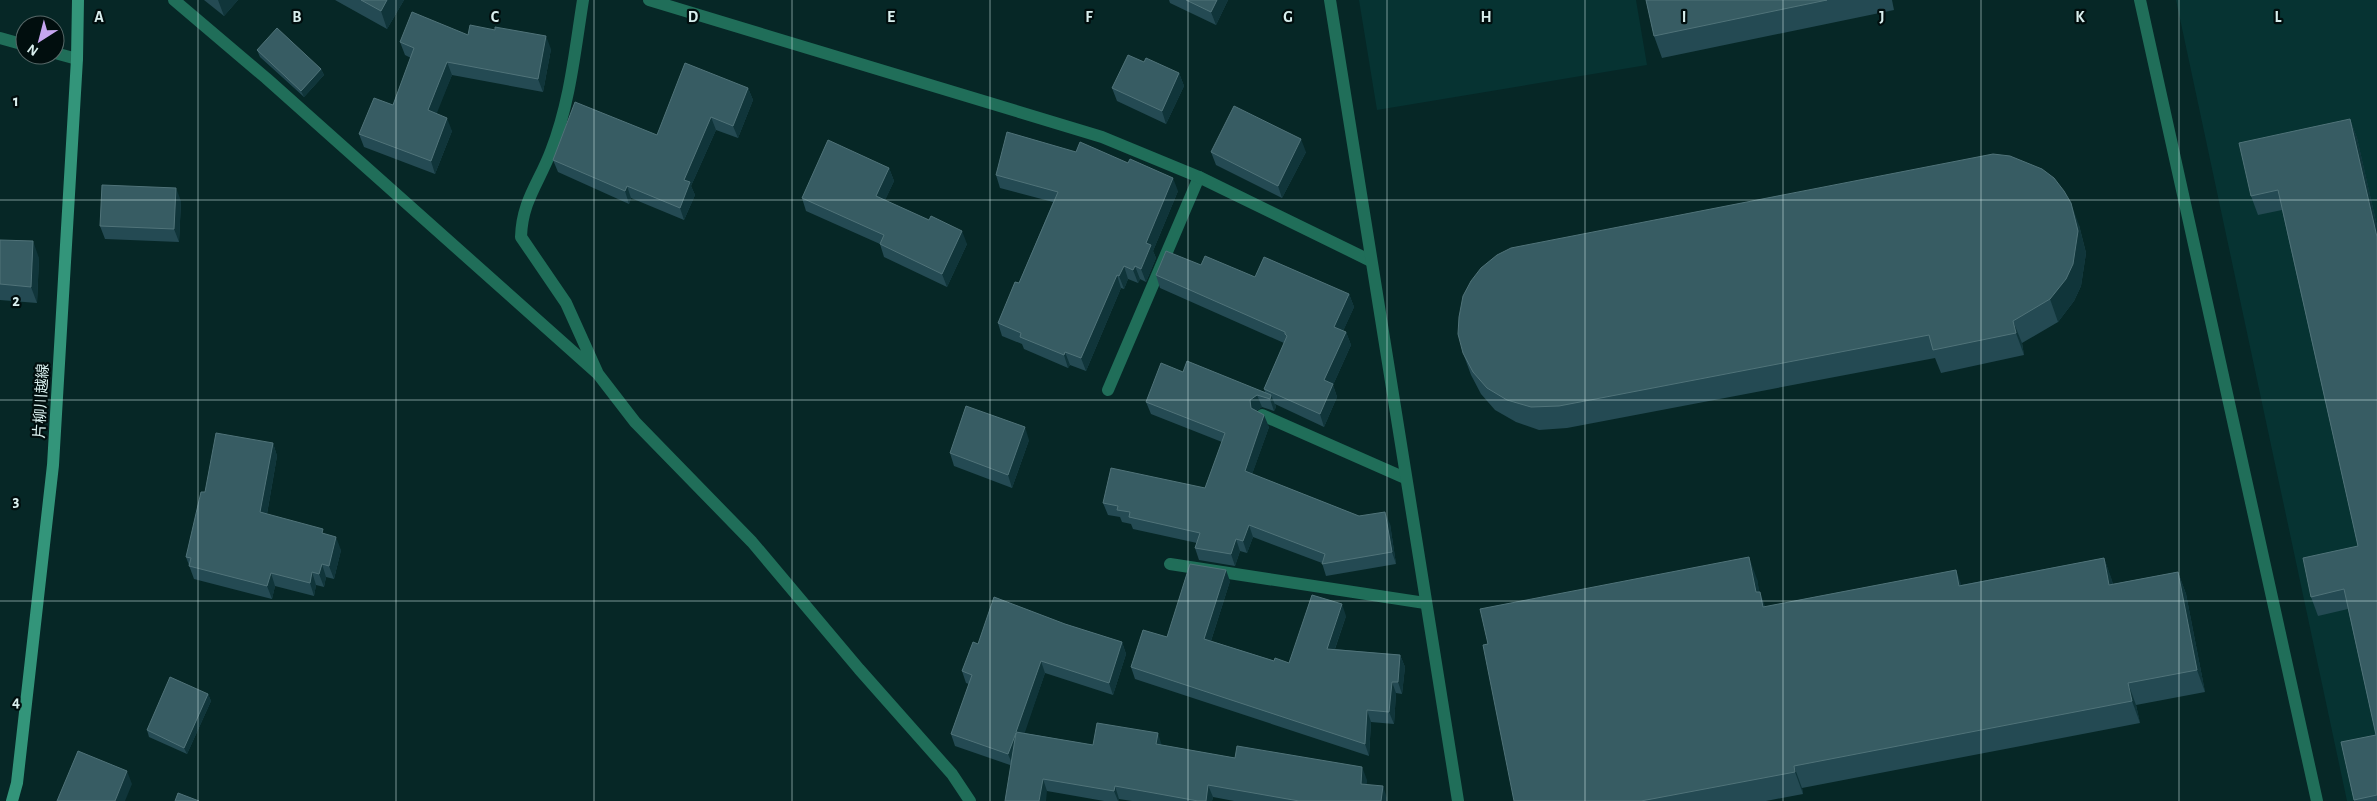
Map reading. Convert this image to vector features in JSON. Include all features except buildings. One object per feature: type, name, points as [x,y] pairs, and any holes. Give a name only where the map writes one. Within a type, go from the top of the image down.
[{"type":"main road","name":"片柳川越線","points":[[12,801],[16,783],[53,466],[77,59],[78,0]]},
{"type":"street","points":[[174,0],[266,78],[598,374],[635,422],[752,542],[859,669],[952,774],[970,801]]},
{"type":"street","points":[[583,0],[568,94],[552,151],[525,207],[521,238],[566,303],[598,374]]},
{"type":"street","points":[[649,0],[1102,137],[1199,177],[1371,261]]},
{"type":"street","points":[[1330,0],[1458,801]]},
{"type":"street","points":[[2140,0],[2318,801]]},
{"type":"street","points":[[0,38],[15,42]]},
{"type":"street","points":[[65,56],[77,59]]},
{"type":"street","points":[[1108,390],[1199,177]]},
{"type":"street","points":[[1262,415],[1405,478]]},
{"type":"street","points":[[1170,564],[1425,603]]},
{"type":"shaded area","points":[[1359,0],[1636,0],[1647,65],[1377,110]]},
{"type":"shaded area","points":[[2176,0],[2377,0],[2377,801],[2347,801]]}]
